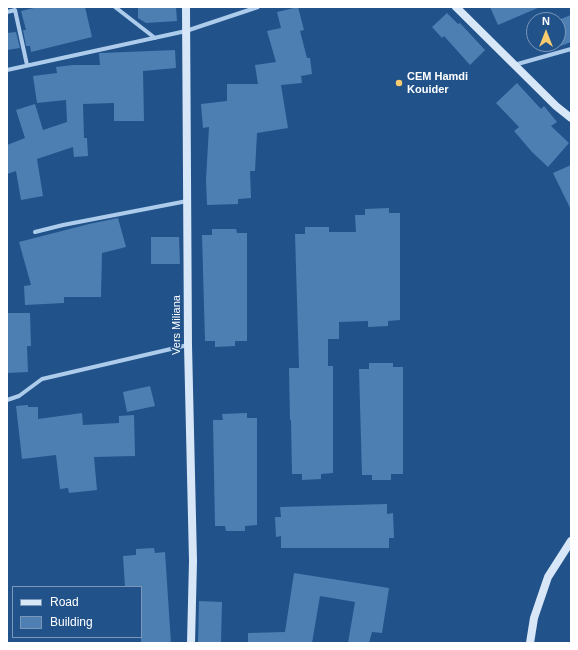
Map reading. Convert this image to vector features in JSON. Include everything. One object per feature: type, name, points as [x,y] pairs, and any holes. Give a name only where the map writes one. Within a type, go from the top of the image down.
[{"type":"main road","name":"Vers Miliana","points":[[186,7],[188,345],[193,561],[191,643]]},
{"type":"main road","points":[[456,7],[556,106],[571,118]]},
{"type":"main road","points":[[530,643],[534,618],[548,577],[571,541]]},
{"type":"street","points":[[115,7],[155,38]]},
{"type":"street","points":[[7,70],[186,31],[258,7]]},
{"type":"street","points":[[7,12],[15,10],[27,65]]},
{"type":"street","points":[[514,65],[571,49]]},
{"type":"street","points":[[35,232],[63,225],[187,201]]},
{"type":"street","points":[[7,400],[19,396],[42,379],[188,345]]},
{"type":"building","points":[[38,7],[85,7],[92,37],[31,52],[30,46],[26,46],[23,30],[26,30],[21,11]]},
{"type":"building","points":[[138,7],[176,7],[177,21],[146,23],[138,18]]},
{"type":"building","points":[[298,7],[304,30],[300,31],[307,58],[310,58],[312,74],[301,76],[302,83],[281,85],[288,128],[257,133],[255,171],[250,171],[251,198],[238,199],[238,204],[207,205],[206,179],[209,127],[203,128],[201,104],[227,101],[227,84],[258,84],[255,65],[276,62],[267,31],[281,28],[277,12]]},
{"type":"building","points":[[490,7],[540,7],[526,12],[498,25]]},
{"type":"building","points":[[447,13],[458,24],[460,23],[485,50],[470,65],[444,36],[442,38],[432,27]]},
{"type":"building","points":[[571,15],[571,42],[566,44],[566,17]]},
{"type":"building","points":[[16,32],[20,48],[7,50],[7,33]]},
{"type":"building","points":[[175,50],[176,68],[143,71],[144,121],[114,121],[114,103],[83,104],[84,138],[87,138],[88,156],[74,157],[73,147],[37,159],[43,196],[21,200],[16,171],[7,174],[7,145],[25,138],[16,110],[35,104],[43,130],[67,122],[66,100],[37,103],[33,76],[57,73],[56,67],[73,65],[100,65],[99,53]]},
{"type":"building","points":[[517,83],[541,109],[544,106],[557,122],[551,126],[569,143],[548,167],[532,152],[514,131],[519,127],[496,103]]},
{"type":"building","points":[[571,165],[571,210],[553,173]]},
{"type":"building","points":[[389,208],[389,213],[400,213],[400,320],[388,321],[388,326],[368,327],[368,321],[339,322],[339,339],[328,339],[328,366],[333,366],[333,473],[321,474],[321,479],[302,480],[302,474],[292,474],[290,420],[289,368],[299,368],[295,234],[305,234],[305,227],[329,227],[329,232],[356,232],[355,215],[365,215],[365,209]]},
{"type":"building","points":[[118,218],[126,247],[102,253],[101,297],[64,297],[64,303],[25,305],[24,286],[31,285],[19,242]]},
{"type":"building","points":[[212,229],[236,229],[237,233],[247,233],[247,341],[235,341],[235,346],[215,347],[215,341],[205,341],[202,235],[212,235]]},
{"type":"building","points":[[151,237],[179,237],[180,264],[151,264]]},
{"type":"building","points":[[7,313],[30,313],[31,346],[27,346],[28,372],[7,373]]},
{"type":"building","points":[[369,363],[393,363],[393,367],[403,367],[403,474],[391,474],[391,480],[372,480],[372,475],[362,475],[359,369],[369,369]]},
{"type":"building","points":[[150,386],[155,406],[127,412],[123,392]]},
{"type":"building","points":[[28,405],[28,407],[38,407],[38,419],[82,413],[83,425],[119,423],[119,416],[134,415],[135,456],[94,457],[97,490],[69,493],[68,488],[60,489],[56,455],[22,459],[16,406]]},
{"type":"building","points":[[247,413],[247,418],[257,418],[257,525],[245,526],[245,531],[226,531],[225,526],[215,526],[213,420],[223,420],[222,414]]},
{"type":"building","points":[[387,504],[387,514],[393,513],[394,538],[389,538],[389,548],[281,548],[281,536],[276,537],[275,517],[281,517],[280,507]]},
{"type":"building","points":[[154,548],[155,553],[165,552],[171,643],[141,643],[142,586],[125,586],[123,556],[136,555],[136,549]]},
{"type":"building","points":[[294,573],[389,588],[382,633],[372,632],[369,643],[348,643],[355,602],[320,596],[312,643],[248,643],[248,633],[285,632]]},
{"type":"building","points":[[199,601],[222,602],[221,643],[198,643]]},
{"type":"place","name":"CEM Hamdi Kouider","points":[[399,83]]}]
